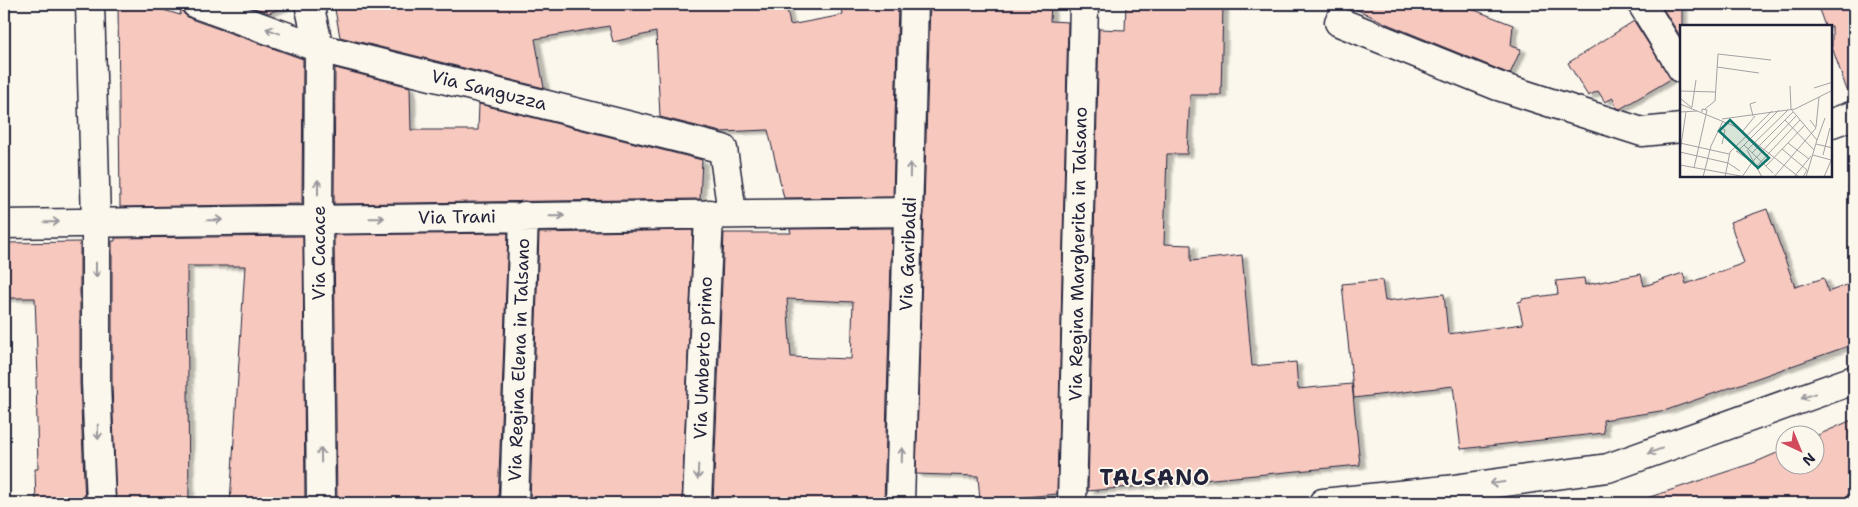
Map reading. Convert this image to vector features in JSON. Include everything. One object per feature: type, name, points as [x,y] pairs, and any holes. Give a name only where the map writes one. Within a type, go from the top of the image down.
[{"type":"street","points":[[90,4],[96,221],[96,383],[101,503]]},
{"type":"street","name":"Via Sanguzza","points":[[196,4],[319,48],[723,149],[721,213]]},
{"type":"street","name":"Via Cacace","points":[[310,4],[319,48],[318,219],[321,503]]},
{"type":"street","name":"Via Garibaldi","points":[[900,503],[914,4]]},
{"type":"street","name":"Via Regina Margherita in Talsano","points":[[1072,503],[1084,4]]},
{"type":"street","points":[[1642,4],[1680,66]]},
{"type":"street","points":[[1339,22],[1498,86],[1642,132],[1680,128]]},
{"type":"street","points":[[1833,124],[1854,115]]},
{"type":"street","name":"Via Trani","points":[[4,224],[96,221],[909,212]]},
{"type":"street","name":"Via Umberto primo","points":[[697,503],[721,213]]},
{"type":"street","name":"Via Regina Elena in Talsano","points":[[514,503],[524,216]]},
{"type":"street","points":[[1323,503],[1448,497],[1608,468],[1854,380]]},
{"type":"building","points":[[118,4],[144,4],[180,15],[181,8],[184,14],[191,19],[303,59],[302,204],[120,207]]},
{"type":"building","points":[[242,4],[291,4],[269,13]]},
{"type":"building","points":[[334,4],[786,4],[790,25],[843,15],[842,7],[865,4],[898,4],[893,197],[784,198],[768,130],[721,132],[660,117],[656,32],[613,42],[609,26],[535,39],[544,88],[340,37]]},
{"type":"building","points":[[930,4],[1051,4],[1050,21],[1068,22],[1057,494],[980,501],[978,476],[916,474]]},
{"type":"building","points":[[1126,4],[1223,4],[1221,95],[1190,95],[1187,154],[1167,154],[1164,244],[1191,245],[1191,261],[1242,255],[1252,366],[1296,362],[1298,389],[1352,384],[1360,465],[1088,491],[1099,29],[1125,30]]},
{"type":"building","points":[[1346,4],[1459,4],[1513,25],[1511,46],[1521,49],[1510,74],[1387,24]]},
{"type":"building","points":[[1660,4],[1682,4],[1680,36]]},
{"type":"building","points":[[1817,4],[1854,4],[1854,98],[1850,99],[1833,50],[1833,25],[1825,25]]},
{"type":"building","points":[[1634,21],[1671,79],[1620,109],[1616,107],[1613,98],[1605,102],[1598,91],[1588,96],[1568,63]]},
{"type":"building","points":[[335,68],[410,87],[411,130],[478,130],[479,104],[702,160],[700,199],[334,204]]},
{"type":"building","points":[[1767,209],[1795,287],[1824,278],[1828,292],[1854,282],[1854,344],[1667,410],[1603,420],[1604,433],[1461,449],[1453,386],[1354,398],[1342,284],[1382,280],[1385,301],[1444,294],[1448,334],[1523,324],[1518,302],[1522,301],[1522,299],[1558,294],[1556,281],[1584,278],[1585,285],[1641,274],[1644,286],[1683,273],[1686,284],[1744,263],[1730,222]]},
{"type":"building","points":[[892,228],[884,503],[713,503],[724,233],[791,233],[790,229]],"holes":[[[787,299],[853,302],[851,359],[791,357]]]},
{"type":"building","points":[[693,230],[682,503],[530,503],[539,233]]},
{"type":"building","points":[[508,233],[498,503],[337,503],[334,235]]},
{"type":"building","points":[[303,236],[305,503],[230,503],[245,266],[187,266],[189,503],[116,503],[112,383],[112,241],[115,241],[115,238]]},
{"type":"building","points":[[80,242],[80,383],[85,503],[36,503],[35,469],[38,469],[36,377],[38,377],[35,298],[4,298],[4,243]]},
{"type":"building","points":[[1854,419],[1854,503],[1648,503],[1647,498],[1756,462],[1776,453],[1776,474],[1826,474],[1826,432]]},
{"type":"district","name":"TALSANO","points":[[1155,477]]}]
